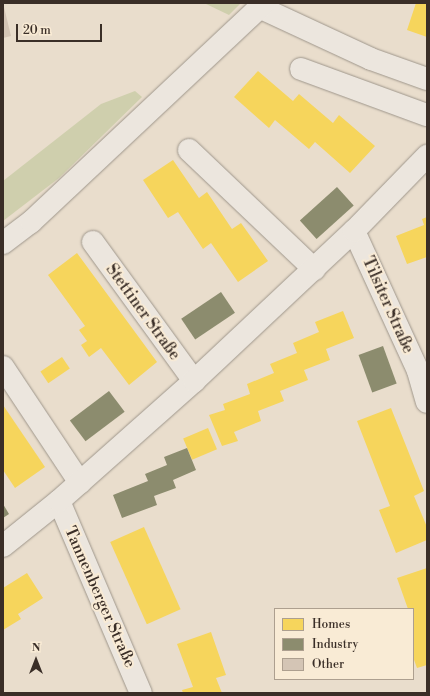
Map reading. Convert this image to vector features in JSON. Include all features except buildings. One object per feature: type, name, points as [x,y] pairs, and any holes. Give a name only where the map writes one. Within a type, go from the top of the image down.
[{"type":"street","points":[[3,243],[31,222],[262,5],[371,59],[427,79]]},
{"type":"street","points":[[301,69],[427,115]]},
{"type":"street","points":[[189,150],[314,269]]},
{"type":"street","points":[[3,546],[80,483],[194,382],[354,231],[427,156]]},
{"type":"street","name":"Tilsiter Straße","points":[[354,231],[418,371],[427,402]]},
{"type":"street","name":"Stettiner Straße","points":[[93,242],[194,382]]},
{"type":"street","points":[[3,367],[80,483]]},
{"type":"street","name":"Tannenberger Straße","points":[[59,501],[142,693]]},
{"type":"green space","points":[[204,3],[241,3],[229,15]]},
{"type":"green space","points":[[135,91],[142,97],[59,178],[3,221],[3,181],[101,104]]}]
